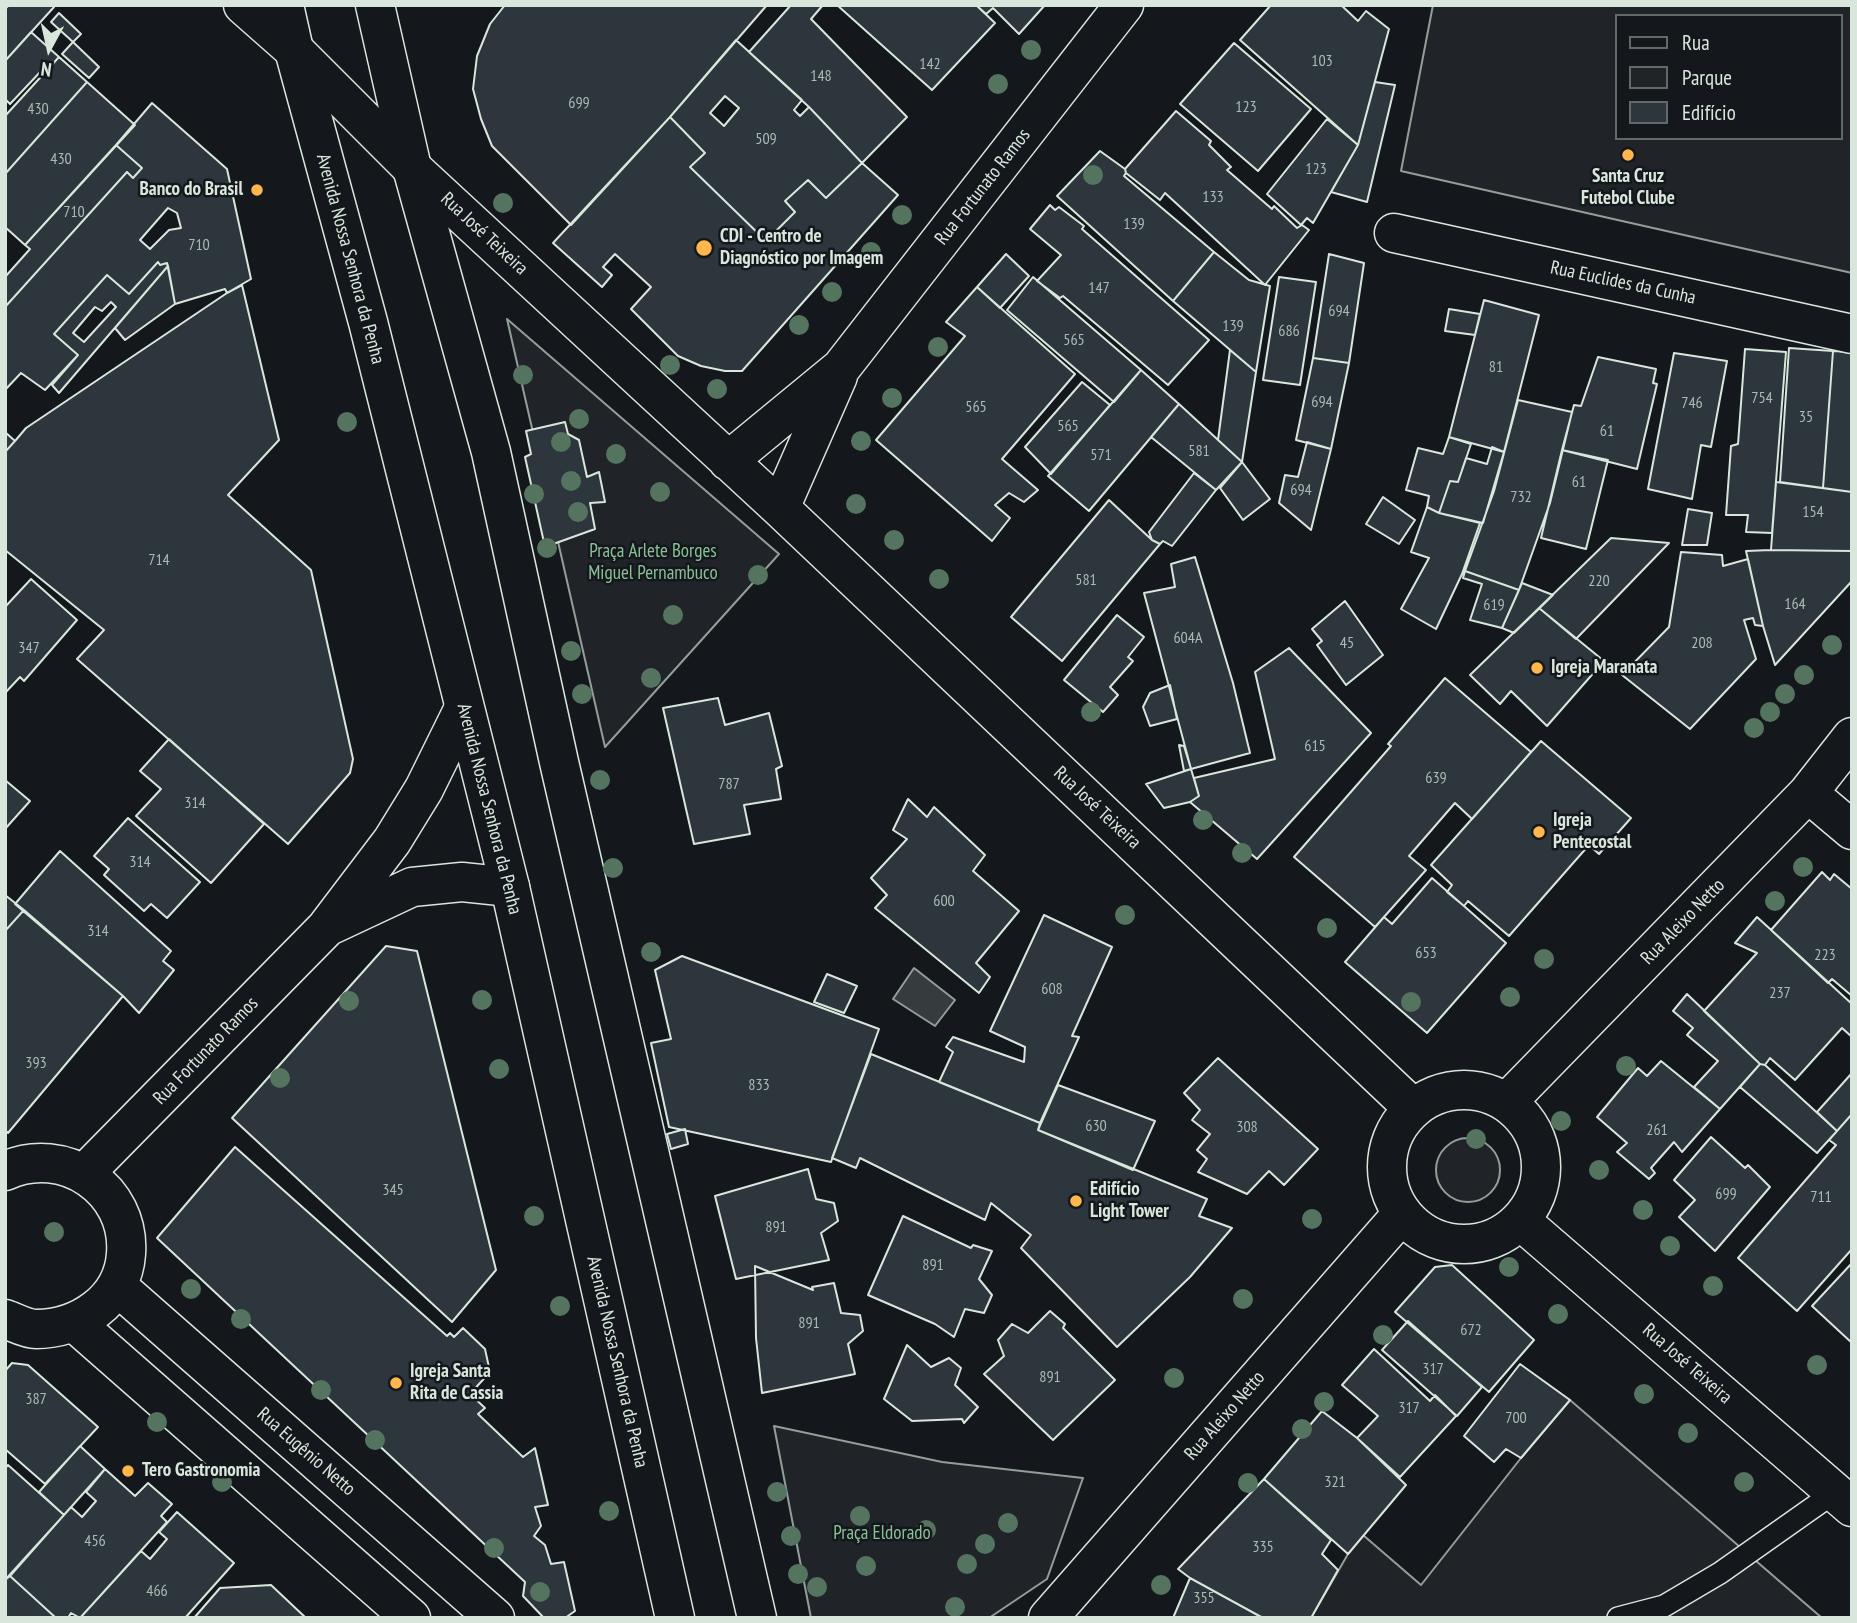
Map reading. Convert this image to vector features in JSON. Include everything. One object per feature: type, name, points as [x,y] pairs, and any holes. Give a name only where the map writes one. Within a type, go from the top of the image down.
[{"type":"street","name":"Rua José Teixeira","points":[[243,5],[293,50],[412,168],[728,461]]},
{"type":"street","name":"Avenida Nossa Senhora da Penha","points":[[284,5],[293,50],[368,322],[463,710],[510,887],[673,1616]]},
{"type":"street","points":[[375,5],[412,168],[491,452],[565,789],[757,1618]]},
{"type":"street","name":"Rua Fortunato Ramos","points":[[728,461],[842,368],[1124,5]]},
{"type":"street","name":"Rua Euclides da Cunha","points":[[1394,233],[1852,334]]},
{"type":"street","name":"Rua Fortunato Ramos","points":[[780,508],[842,368]]},
{"type":"street","points":[[728,461],[780,508]]},
{"type":"street","name":"Rua José Teixeira","points":[[780,508],[1413,1108]]},
{"type":"street","name":"Rua Fortunato Ramos","points":[[85,1173],[326,928],[392,841],[424,789],[463,710]]},
{"type":"street","name":"Rua Aleixo Netto","points":[[1507,1102],[1808,793],[1852,737]]},
{"type":"street","points":[[1808,793],[1852,830]]},
{"type":"street","name":"Rua Fortunato Ramos","points":[[326,928],[412,887],[462,882],[510,887]]},
{"type":"street","points":[[1459,1090],[1485,1091],[1507,1102],[1531,1126],[1542,1158],[1539,1192],[1521,1221],[1483,1244],[1438,1240],[1402,1214],[1389,1188],[1386,1160],[1395,1131],[1413,1108],[1434,1095],[1459,1090]]},
{"type":"street","points":[[5,1171],[40,1162],[64,1165],[85,1173],[109,1195],[123,1223],[126,1255],[117,1286],[99,1308],[75,1323],[33,1330],[5,1319]]},
{"type":"street","name":"Rua Aleixo Netto","points":[[1048,1618],[1402,1214]]},
{"type":"street","name":"Rua José Teixeira","points":[[1521,1221],[1843,1500]]},
{"type":"street","name":"Rua Eugênio Netto","points":[[117,1286],[495,1618]]},
{"type":"street","points":[[75,1323],[411,1618]]},
{"type":"lane","points":[[1618,1618],[1664,1606],[1843,1500]]},
{"type":"green space","name":"Santa Cruz Futebol Clube","points":[[1433,5],[1852,5],[1852,273],[1401,171]]},
{"type":"green space","name":"Praça Arlete Borges Miguel Pernambuco","points":[[507,319],[779,554],[605,747]]},
{"type":"green space","points":[[1462,1138],[1474,1138],[1491,1147],[1498,1158],[1498,1182],[1491,1193],[1474,1202],[1462,1202],[1450,1197],[1441,1188],[1436,1176],[1436,1164],[1441,1152],[1450,1143]]},
{"type":"green space","points":[[1570,1400],[1822,1618],[1311,1618],[1348,1554],[1363,1535],[1421,1585]]},
{"type":"green space","name":"Praça Eldorado","points":[[774,1426],[942,1462],[1083,1478],[1047,1579],[989,1618],[811,1618]]},
{"type":"shaded area","points":[[914,968],[955,1000],[935,1026],[893,999]]},
{"type":"building","points":[[9,5],[54,7],[5,61],[5,9]]},
{"type":"building","points":[[505,5],[767,5],[571,225],[492,146],[481,119],[473,89],[477,56],[490,24]]},
{"type":"building","points":[[791,5],[823,5],[811,19],[907,117],[862,163],[809,107],[749,52]]},
{"type":"building","points":[[837,5],[976,5],[995,23],[932,90]]},
{"type":"building","points":[[976,5],[1045,5],[1019,34],[993,8],[986,14]]},
{"type":"building","points":[[1271,5],[1341,5],[1358,21],[1366,11],[1389,29],[1358,145],[1240,40]]},
{"type":"building","points":[[59,13],[81,34],[73,42],[51,22]]},
{"type":"building","points":[[31,32],[59,57],[45,72],[43,69],[10,104],[5,99],[5,61]]},
{"type":"building","points":[[736,40],[802,100],[794,110],[800,116],[809,107],[862,163],[826,198],[808,180],[785,201],[795,212],[766,241],[690,167],[705,153],[670,117]],"holes":[[[725,96],[739,108],[724,126],[710,113]]]},
{"type":"building","points":[[73,42],[99,67],[89,78],[62,54]]},
{"type":"building","points":[[1234,43],[1311,109],[1258,171],[1180,104]]},
{"type":"building","points":[[59,57],[87,82],[5,174],[5,116]]},
{"type":"building","points":[[87,82],[135,125],[25,245],[5,227],[5,174]]},
{"type":"building","points":[[1375,82],[1395,85],[1367,202],[1331,192],[1358,145]]},
{"type":"building","points":[[152,103],[227,169],[251,279],[227,293],[225,289],[175,304],[167,263],[160,265],[158,262],[129,294],[107,275],[54,334],[78,355],[45,390],[21,373],[5,390],[5,307],[127,172],[133,178],[142,168],[116,145]],"holes":[[[168,208],[177,213],[181,228],[169,230],[150,249],[140,240]]]},
{"type":"building","points":[[1176,111],[1211,141],[1209,145],[1231,167],[1227,170],[1272,209],[1274,206],[1297,228],[1302,225],[1309,230],[1265,285],[1165,193],[1160,200],[1126,173],[1125,169]]},
{"type":"building","name":"CDI - Centro de Diagnóstico por Imagem","points":[[670,117],[705,153],[690,167],[766,241],[795,212],[785,201],[808,180],[826,198],[862,163],[898,195],[742,371],[701,366],[678,356],[631,309],[651,287],[615,254],[603,267],[612,275],[602,287],[553,243]]},
{"type":"building","points":[[1327,119],[1358,145],[1313,223],[1307,218],[1301,225],[1267,194]]},
{"type":"building","points":[[116,145],[142,168],[133,178],[127,172],[5,307],[5,277],[30,249],[25,245]]},
{"type":"building","points":[[1100,151],[1125,169],[1124,176],[1214,252],[1173,301],[1057,196]]},
{"type":"building","points":[[1050,205],[1055,210],[1059,207],[1084,226],[1082,229],[1209,340],[1168,385],[1063,296],[1060,298],[1037,281],[1061,255],[1030,229]]},
{"type":"building","points":[[1214,252],[1249,280],[1270,286],[1256,372],[1173,301]]},
{"type":"building","points":[[1006,254],[1029,276],[1000,308],[977,287]]},
{"type":"building","points":[[1329,254],[1364,263],[1349,363],[1313,358]]},
{"type":"building","points":[[158,262],[160,265],[167,263],[168,266],[59,393],[52,385],[78,355],[54,334],[107,275],[129,294]],"holes":[[[111,302],[116,307],[84,342],[73,333],[95,307],[102,311]]]},
{"type":"building","points":[[168,266],[175,304],[125,340],[115,328]]},
{"type":"building","points":[[1033,277],[1141,370],[1114,402],[1007,310]]},
{"type":"building","points":[[1279,277],[1316,282],[1300,385],[1263,380]]},
{"type":"building","points":[[242,285],[279,440],[228,495],[311,570],[353,759],[350,773],[288,844],[77,659],[104,630],[5,550],[5,452],[26,428]]},
{"type":"building","points":[[977,287],[1075,374],[1002,459],[1038,490],[1024,502],[1009,493],[995,505],[1010,518],[992,541],[876,440],[965,336],[946,322]]},
{"type":"building","points":[[1484,300],[1539,315],[1504,452],[1449,437]]},
{"type":"building","points":[[1449,309],[1480,314],[1475,335],[1445,331]]},
{"type":"building","points":[[1789,348],[1833,351],[1823,488],[1780,482]]},
{"type":"building","points":[[1745,349],[1786,352],[1772,533],[1746,532],[1748,515],[1726,515],[1731,446],[1738,444]]},
{"type":"building","points":[[1230,350],[1256,372],[1242,462],[1218,440]]},
{"type":"building","points":[[1833,351],[1852,352],[1852,492],[1823,488]]},
{"type":"building","points":[[1674,353],[1727,361],[1711,447],[1701,445],[1692,499],[1648,489]]},
{"type":"building","points":[[1598,357],[1656,369],[1653,383],[1657,384],[1637,469],[1562,450],[1574,405],[1581,406]]},
{"type":"building","points":[[1313,358],[1349,363],[1331,449],[1296,440]]},
{"type":"building","points":[[1141,370],[1179,404],[1089,511],[1048,476]]},
{"type":"building","points":[[1082,382],[1110,405],[1051,474],[1025,447]]},
{"type":"building","points":[[1518,400],[1572,412],[1550,503],[1519,590],[1465,571],[1494,491]]},
{"type":"building","points":[[1179,404],[1242,462],[1216,490],[1151,437]]},
{"type":"building","points":[[565,422],[568,434],[579,440],[587,477],[599,472],[605,502],[590,503],[595,529],[545,547],[525,457],[531,454],[526,431]]},
{"type":"building","points":[[5,432],[15,441],[5,452]]},
{"type":"building","points":[[1449,437],[1471,444],[1458,482],[1450,481],[1439,513],[1427,507],[1429,496],[1406,490],[1418,448],[1443,454]]},
{"type":"building","points":[[1307,442],[1331,449],[1311,530],[1279,503],[1285,475],[1298,477]]},
{"type":"building","points":[[1492,447],[1504,452],[1483,523],[1439,513],[1450,481],[1458,482],[1466,458],[1487,464]]},
{"type":"building","points":[[1562,450],[1608,460],[1586,549],[1541,538]]},
{"type":"building","points":[[1242,462],[1270,499],[1243,520],[1220,488]]},
{"type":"building","points":[[1194,473],[1216,490],[1172,546],[1163,541],[1160,544],[1152,540],[1149,532]]},
{"type":"building","points":[[1776,482],[1852,492],[1852,551],[1771,550]]},
{"type":"building","points":[[1383,497],[1415,520],[1399,544],[1366,524]]},
{"type":"building","points":[[1109,500],[1152,540],[1160,544],[1062,661],[1011,617]]},
{"type":"building","points":[[1427,507],[1439,513],[1480,523],[1462,574],[1436,629],[1401,609],[1429,558],[1411,552]]},
{"type":"building","points":[[1688,509],[1712,513],[1707,545],[1682,545]]},
{"type":"building","points":[[1611,538],[1669,543],[1576,639],[1539,608]]},
{"type":"building","points":[[1746,551],[1852,551],[1852,581],[1775,665]]},
{"type":"building","points":[[1681,552],[1722,555],[1723,566],[1748,559],[1763,626],[1755,625],[1753,618],[1744,620],[1756,659],[1690,729],[1622,675],[1669,627]]},
{"type":"building","points":[[1195,557],[1233,683],[1250,753],[1191,769],[1144,593],[1175,587],[1171,564]]},
{"type":"building","points":[[1465,571],[1519,590],[1502,628],[1470,620],[1482,584],[1463,578]]},
{"type":"building","points":[[31,579],[77,620],[24,681],[20,677],[5,693],[5,607]]},
{"type":"building","points":[[1522,583],[1553,595],[1514,633],[1502,628]]},
{"type":"building","points":[[1345,601],[1383,655],[1346,685],[1317,645],[1322,641],[1312,629]]},
{"type":"building","name":"Igreja Maranata","points":[[1539,608],[1604,661],[1547,726],[1511,691],[1500,704],[1470,675]]},
{"type":"building","points":[[1117,615],[1144,637],[1128,657],[1133,661],[1110,687],[1118,695],[1103,712],[1064,680]]},
{"type":"building","points":[[1289,648],[1371,733],[1257,859],[1190,802],[1199,796],[1194,778],[1275,759],[1255,672]]},
{"type":"building","points":[[1445,678],[1531,752],[1472,819],[1455,803],[1409,856],[1426,870],[1375,927],[1294,857],[1391,746],[1388,744]]},
{"type":"building","points":[[1170,685],[1177,719],[1150,726],[1143,707],[1150,693]]},
{"type":"building","points":[[718,698],[725,725],[769,713],[782,766],[776,769],[781,799],[744,805],[750,834],[694,844],[663,708]]},
{"type":"building","points":[[169,739],[264,824],[211,883],[136,816],[161,789],[140,771]]},
{"type":"building","name":"Igreja Pentecostal","points":[[1541,741],[1631,818],[1599,854],[1589,845],[1509,936],[1468,901],[1464,906],[1447,892],[1452,885],[1431,865]]},
{"type":"building","points":[[1179,745],[1184,746],[1191,769],[1184,771]]},
{"type":"building","points":[[1191,769],[1199,796],[1190,802],[1164,808],[1146,784]]},
{"type":"building","points":[[5,780],[30,801],[5,829]]},
{"type":"building","points":[[908,799],[927,817],[934,807],[985,855],[973,871],[1019,911],[976,963],[990,977],[979,993],[875,908],[887,895],[871,878],[907,839],[893,830]]},
{"type":"building","points":[[128,818],[200,882],[167,918],[151,904],[144,911],[104,875],[109,869],[94,856]]},
{"type":"building","points":[[60,851],[171,951],[163,961],[174,970],[139,1013],[123,996],[15,904]]},
{"type":"building","points":[[1822,872],[1830,880],[1834,874],[1852,889],[1852,996],[1832,979],[1828,983],[1771,930]]},
{"type":"building","points":[[1432,878],[1506,943],[1427,1033],[1345,962],[1384,917],[1392,924]]},
{"type":"building","points":[[5,895],[24,910],[5,931]]},
{"type":"building","points":[[24,910],[123,996],[8,1133],[5,1130],[5,931]]},
{"type":"building","points":[[1044,915],[1112,947],[1072,1036],[1079,1037],[1040,1123],[939,1082],[953,1052],[946,1047],[953,1037],[1024,1062],[1025,1047],[990,1031]]},
{"type":"building","points":[[1757,917],[1852,1004],[1852,1037],[1842,1028],[1795,1080],[1770,1058],[1765,1065],[1760,1064],[1704,1011],[1757,953],[1735,943]]},
{"type":"building","points":[[386,946],[417,951],[496,1270],[452,1322],[232,1118]]},
{"type":"building","points":[[682,956],[879,1029],[831,1162],[669,1127],[651,1043],[671,1039],[655,970]]},
{"type":"building","points":[[827,974],[857,986],[844,1013],[814,1002]]},
{"type":"building","points":[[1687,994],[1760,1064],[1720,1109],[1694,1087],[1718,1061],[1687,1035],[1693,1028],[1673,1011]]},
{"type":"building","name":"Edifício Light Tower","points":[[871,1054],[1040,1123],[1038,1130],[1207,1199],[1199,1216],[1232,1228],[1190,1277],[1117,1347],[1021,1248],[1031,1235],[991,1203],[985,1220],[860,1158],[856,1168],[832,1158]]},
{"type":"building","points":[[1218,1058],[1318,1149],[1284,1185],[1269,1171],[1247,1194],[1198,1172],[1207,1159],[1197,1150],[1210,1134],[1192,1120],[1200,1110],[1184,1093]]},
{"type":"building","points":[[1661,1061],[1720,1109],[1682,1152],[1674,1142],[1651,1168],[1655,1173],[1649,1179],[1617,1152],[1627,1143],[1597,1117],[1638,1068],[1647,1076]]},
{"type":"building","points":[[1760,1064],[1765,1065],[1837,1131],[1817,1153],[1740,1087]]},
{"type":"building","points":[[1852,1073],[1852,1114],[1837,1131],[1817,1112]]},
{"type":"building","points":[[1058,1085],[1155,1121],[1133,1170],[1038,1130]]},
{"type":"building","points":[[1852,1114],[1852,1249],[1797,1311],[1738,1258],[1836,1145],[1829,1140]]},
{"type":"building","points":[[685,1129],[688,1144],[671,1149],[667,1134]]},
{"type":"building","points":[[1711,1137],[1745,1168],[1748,1165],[1770,1187],[1715,1251],[1679,1217],[1695,1200],[1674,1180]]},
{"type":"building","name":"Igreja Santa Rita de Cassia","points":[[235,1147],[447,1336],[450,1333],[454,1337],[463,1328],[485,1349],[490,1372],[470,1394],[485,1408],[478,1414],[523,1457],[535,1448],[548,1505],[535,1507],[541,1526],[534,1536],[545,1545],[551,1564],[564,1562],[575,1611],[565,1618],[544,1618],[523,1596],[525,1582],[157,1238]]},
{"type":"building","points":[[808,1169],[816,1199],[834,1203],[838,1221],[821,1233],[829,1260],[736,1279],[715,1196]]},
{"type":"building","points":[[903,1216],[971,1248],[973,1245],[992,1251],[979,1279],[992,1295],[984,1313],[965,1309],[954,1337],[935,1324],[868,1295]]},
{"type":"building","points":[[1852,1263],[1852,1343],[1812,1306]]},
{"type":"building","points":[[1452,1265],[1534,1340],[1489,1392],[1395,1312],[1435,1267]]},
{"type":"building","points":[[755,1266],[813,1290],[812,1287],[834,1283],[841,1313],[860,1315],[863,1331],[848,1344],[855,1374],[762,1393],[756,1338]]},
{"type":"building","points":[[1050,1311],[1065,1324],[1063,1328],[1115,1380],[1053,1440],[984,1374],[1004,1356],[998,1340],[1012,1324],[1028,1333]]},
{"type":"building","points":[[1408,1321],[1482,1387],[1457,1416],[1382,1350]]},
{"type":"building","points":[[907,1345],[931,1367],[949,1358],[961,1368],[955,1385],[978,1407],[964,1423],[962,1419],[912,1421],[884,1399]]},
{"type":"building","points":[[1374,1349],[1430,1401],[1435,1395],[1456,1416],[1400,1477],[1357,1438],[1378,1416],[1342,1385]]},
{"type":"building","points":[[12,1363],[28,1365],[98,1427],[45,1484],[5,1449],[5,1371]]},
{"type":"building","points":[[1520,1364],[1570,1400],[1521,1458],[1506,1449],[1494,1462],[1464,1436]]},
{"type":"building","points":[[1322,1411],[1357,1438],[1406,1485],[1348,1554],[1264,1479]]},
{"type":"building","points":[[80,1446],[105,1469],[64,1515],[39,1492]]},
{"type":"building","points":[[8,1465],[64,1515],[5,1580],[5,1468]]},
{"type":"building","points":[[105,1469],[135,1496],[148,1483],[172,1504],[161,1516],[167,1522],[80,1618],[71,1613],[68,1618],[56,1618],[10,1576],[71,1507],[82,1517],[96,1501],[86,1492]]},
{"type":"building","points":[[1264,1479],[1331,1540],[1322,1554],[1338,1570],[1311,1618],[1263,1618],[1178,1569]]},
{"type":"building","points":[[177,1512],[234,1563],[185,1618],[80,1618],[141,1551],[150,1559],[167,1539],[159,1532]]},
{"type":"building","points":[[10,1576],[56,1618],[5,1618],[5,1580]]},
{"type":"building","points":[[1190,1578],[1263,1618],[1173,1618]]},
{"type":"building","points":[[271,1585],[306,1618],[194,1618],[220,1588]]},
{"type":"place","name":"Santa Cruz Futebol Clube","points":[[1628,155]]},
{"type":"place","name":"Banco do Brasil","points":[[257,190]]},
{"type":"place","name":"CDI - Centro de Diagnóstico por Imagem","points":[[704,248]]},
{"type":"place","name":"Igreja Maranata","points":[[1537,668]]},
{"type":"place","name":"Igreja Pentecostal","points":[[1539,832]]},
{"type":"place","name":"Edifício Light Tower","points":[[1076,1201]]},
{"type":"place","name":"Igreja Santa Rita de Cassia","points":[[396,1383]]},
{"type":"place","name":"Tero Gastronomia","points":[[128,1471]]}]
